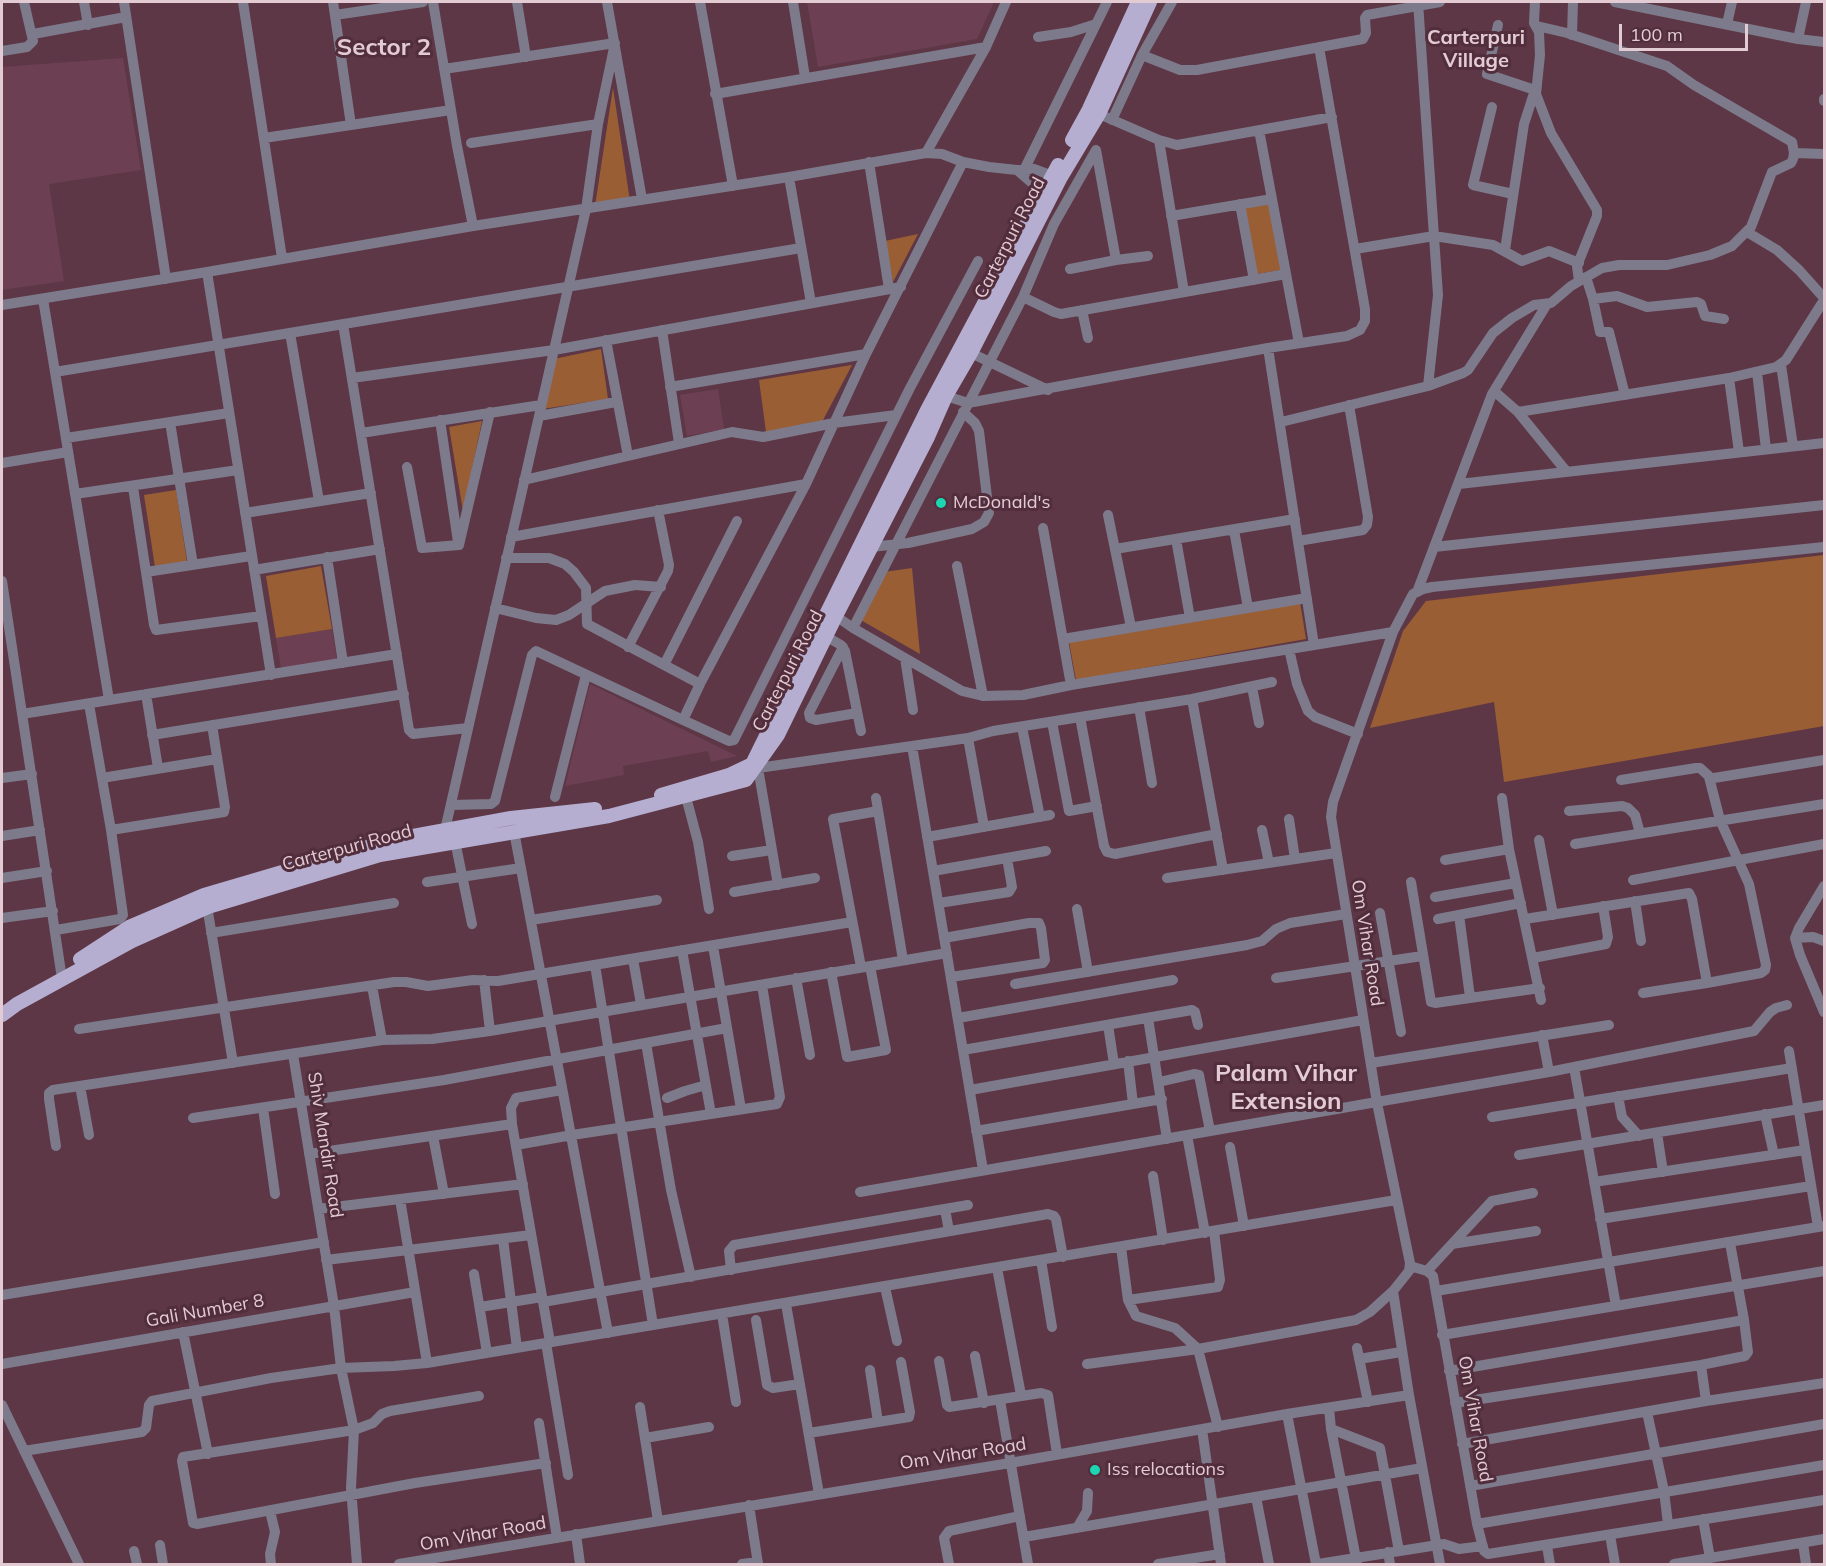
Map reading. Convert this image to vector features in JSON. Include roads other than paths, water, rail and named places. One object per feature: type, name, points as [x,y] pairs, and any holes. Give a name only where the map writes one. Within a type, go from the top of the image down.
[{"type":"main road","name":"Carterpuri Road","points":[[2,1007],[131,934],[206,901],[391,840],[445,830],[513,824],[627,806],[682,793],[756,766],[822,634],[959,347],[1056,177],[1138,2]]},
{"type":"main road","name":"Carterpuri Road","points":[[1056,177],[1099,114],[1150,2]]},
{"type":"main road","name":"Carterpuri Road","points":[[831,613],[871,548],[928,437],[946,396],[971,353],[1048,192]]},
{"type":"main road","name":"Carterpuri Road","points":[[206,901],[380,855],[455,841],[513,824]]},
{"type":"main road","name":"Carterpuri Road","points":[[2,1015],[131,934]]},
{"type":"street","points":[[2,51],[29,46],[33,42],[24,2]]},
{"type":"street","points":[[84,2],[88,25]]},
{"type":"street","points":[[124,2],[166,279]]},
{"type":"street","points":[[243,2],[282,258]]},
{"type":"street","points":[[333,2],[351,125]]},
{"type":"street","points":[[335,15],[423,2]]},
{"type":"street","points":[[433,2],[472,226]]},
{"type":"street","points":[[517,2],[526,57]]},
{"type":"street","points":[[607,2],[642,199]]},
{"type":"street","points":[[700,2],[733,186]]},
{"type":"street","points":[[793,2],[806,77]]},
{"type":"street","points":[[926,153],[986,47],[1006,2]]},
{"type":"street","points":[[1021,169],[1107,2]]},
{"type":"street","points":[[1112,120],[1142,55],[1172,2]]},
{"type":"street","points":[[1142,55],[1180,70],[1197,70],[1365,38],[1367,15],[1440,2]]},
{"type":"street","points":[[1505,250],[1524,124],[1540,67],[1539,32],[1534,23],[1535,2]]},
{"type":"street","points":[[1572,35],[1573,2]]},
{"type":"street","points":[[1615,2],[1798,39],[1824,42]]},
{"type":"street","points":[[1727,24],[1732,2]]},
{"type":"street","points":[[1798,39],[1806,2]]},
{"type":"street","points":[[1419,4],[1438,302],[1428,386]]},
{"type":"street","points":[[33,34],[126,17]]},
{"type":"street","points":[[1038,37],[1071,32],[1096,24]]},
{"type":"street","points":[[1498,25],[1487,74],[1535,90]]},
{"type":"street","points":[[1281,422],[1428,386],[1468,370],[1496,330],[1527,307],[1547,304],[1602,268],[1611,265],[1667,265],[1710,255],[1732,246],[1747,232],[1755,219],[1772,172],[1791,163],[1794,153],[1792,142],[1787,138],[1694,85],[1667,66],[1537,26]]},
{"type":"street","points":[[444,69],[615,44]]},
{"type":"street","points":[[445,830],[586,209],[598,124],[615,44]]},
{"type":"street","points":[[715,94],[986,47]]},
{"type":"street","points":[[965,408],[1268,348],[1347,336],[1360,330],[1363,326],[1365,309],[1320,47]]},
{"type":"street","points":[[1535,90],[1551,133],[1597,210],[1597,216],[1579,263],[1582,279],[1593,299],[1600,332],[1609,333],[1625,395]]},
{"type":"street","points":[[1492,107],[1473,185],[1513,194]]},
{"type":"street","points":[[264,138],[451,110]]},
{"type":"street","points":[[1099,114],[1159,140],[1177,145],[1332,117]]},
{"type":"street","points":[[471,143],[598,124]]},
{"type":"street","points":[[1259,130],[1299,343]]},
{"type":"street","points":[[1159,140],[1184,292]]},
{"type":"street","points":[[1081,142],[1096,150]]},
{"type":"street","points":[[1096,150],[1116,260]]},
{"type":"street","points":[[853,628],[1023,297],[1054,224],[1096,150]]},
{"type":"street","points":[[2,305],[926,153],[942,154],[963,162],[1021,169],[1056,177]]},
{"type":"street","points":[[1794,153],[1824,154]]},
{"type":"street","points":[[869,162],[889,289]]},
{"type":"street","points":[[683,720],[806,484],[866,354],[963,162]]},
{"type":"street","points":[[1021,169],[1048,192]]},
{"type":"street","points":[[789,177],[811,303]]},
{"type":"street","points":[[1171,216],[1272,199]]},
{"type":"street","points":[[1240,204],[1254,280]]},
{"type":"street","points":[[1518,412],[1729,378],[1781,365],[1824,299],[1800,270],[1777,250],[1747,232]]},
{"type":"street","points":[[1354,249],[1434,236],[1472,241],[1505,250],[1522,261],[1549,250],[1579,263]]},
{"type":"street","points":[[55,372],[801,248]]},
{"type":"street","points":[[1070,268],[1148,256]]},
{"type":"street","points":[[451,806],[491,804],[495,801],[534,652],[539,652],[729,741],[734,740],[896,415],[978,261]]},
{"type":"street","points":[[207,272],[271,675]]},
{"type":"street","points":[[1023,297],[1061,314],[1286,274]]},
{"type":"street","points":[[352,378],[554,350],[901,287]]},
{"type":"street","points":[[1593,299],[1617,296],[1647,307],[1697,302],[1701,304],[1705,316],[1724,319]]},
{"type":"street","points":[[44,299],[108,700]]},
{"type":"street","name":"Om Vihar Road","points":[[1410,1266],[1377,1103],[1331,811],[1393,632],[1410,599],[1417,592],[1494,391],[1547,304]]},
{"type":"street","points":[[1082,310],[1088,338]]},
{"type":"street","points":[[343,324],[411,734],[468,728]]},
{"type":"street","points":[[662,330],[679,443]]},
{"type":"street","points":[[290,333],[319,501]]},
{"type":"street","points":[[606,340],[628,456]]},
{"type":"street","points":[[1268,348],[1314,645]]},
{"type":"street","points":[[971,353],[1048,390]]},
{"type":"street","points":[[670,387],[866,354]]},
{"type":"street","points":[[1781,365],[1793,446]]},
{"type":"street","points":[[1757,372],[1766,449]]},
{"type":"street","points":[[1729,378],[1739,452]]},
{"type":"street","points":[[1494,391],[1518,412],[1566,471]]},
{"type":"street","points":[[871,548],[972,529],[984,522],[988,513],[979,431],[965,408],[946,396]]},
{"type":"street","points":[[538,416],[616,402]]},
{"type":"street","points":[[361,433],[541,405]]},
{"type":"street","points":[[1298,541],[1362,530],[1367,525],[1368,517],[1349,405]]},
{"type":"street","points":[[459,545],[490,412]]},
{"type":"street","points":[[66,438],[229,413]]},
{"type":"street","points":[[524,480],[732,432],[763,437],[834,423],[896,415]]},
{"type":"street","points":[[440,420],[459,545]]},
{"type":"street","points":[[170,422],[193,565]]},
{"type":"street","points":[[1459,484],[1824,443]]},
{"type":"street","points":[[2,463],[68,452]]},
{"type":"street","points":[[407,467],[422,548],[459,545]]},
{"type":"street","points":[[75,494],[238,470]]},
{"type":"street","points":[[511,537],[806,484]]},
{"type":"street","points":[[133,487],[156,630],[261,616]]},
{"type":"street","points":[[245,513],[371,493]]},
{"type":"street","points":[[1434,547],[1824,505]]},
{"type":"street","points":[[628,647],[666,578],[669,565],[658,510]]},
{"type":"street","points":[[1108,515],[1131,627]]},
{"type":"street","points":[[1115,549],[1295,519]]},
{"type":"street","points":[[664,665],[737,521]]},
{"type":"street","points":[[1043,528],[1071,685]]},
{"type":"street","points":[[1234,530],[1248,608]]},
{"type":"street","points":[[1176,539],[1190,618]]},
{"type":"street","points":[[1417,592],[1444,586],[1824,546]]},
{"type":"street","points":[[254,570],[380,549]]},
{"type":"street","points":[[146,572],[251,556]]},
{"type":"street","points":[[327,557],[343,663]]},
{"type":"street","points":[[506,558],[549,558],[565,564],[583,582],[587,601],[585,614],[587,624],[700,684]]},
{"type":"street","points":[[957,566],[983,696]]},
{"type":"street","points":[[2,581],[4,607],[32,774],[61,972]]},
{"type":"street","points":[[495,608],[536,618],[556,620],[569,615],[605,591],[635,585],[661,587]]},
{"type":"street","points":[[1063,639],[1307,598]]},
{"type":"street","points":[[831,613],[962,691],[983,696],[1023,694],[1393,632]]},
{"type":"street","points":[[822,634],[843,647],[861,731]]},
{"type":"street","points":[[843,647],[809,713],[810,718],[816,720],[857,713]]},
{"type":"street","points":[[1289,649],[1297,684],[1308,711],[1315,717],[1358,734]]},
{"type":"street","points":[[22,714],[397,654]]},
{"type":"street","points":[[905,658],[913,710]]},
{"type":"street","points":[[555,797],[586,675]]},
{"type":"street","points":[[778,885],[756,766],[968,738],[1192,699],[1272,682]]},
{"type":"street","points":[[1252,687],[1259,723]]},
{"type":"street","points":[[146,694],[158,768]]},
{"type":"street","points":[[152,735],[404,694]]},
{"type":"street","points":[[1192,699],[1223,870]]},
{"type":"street","points":[[56,930],[122,917],[111,830],[89,704]]},
{"type":"street","points":[[1139,707],[1152,783]]},
{"type":"street","points":[[1080,717],[1107,852],[1111,854],[1216,834]]},
{"type":"street","points":[[1052,722],[1069,812],[1097,806]]},
{"type":"street","points":[[111,830],[224,812],[212,725]]},
{"type":"street","points":[[927,837],[1045,816],[1022,727]]},
{"type":"street","points":[[968,738],[984,827]]},
{"type":"street","points":[[912,746],[983,1170]]},
{"type":"street","points":[[102,778],[217,759]]},
{"type":"street","points":[[1709,777],[1824,760]]},
{"type":"street","points":[[1621,780],[1696,768],[1705,771],[1709,777],[1720,820],[1744,872],[1753,899],[1766,965],[1765,970],[1761,973],[1643,993]]},
{"type":"street","points":[[2,778],[32,774]]},
{"type":"street","points":[[682,793],[702,859],[710,909]]},
{"type":"street","points":[[876,798],[903,960]]},
{"type":"street","points":[[1502,798],[1509,849],[1541,1000]]},
{"type":"street","points":[[1575,844],[1824,804]]},
{"type":"street","points":[[1569,811],[1622,806],[1635,815],[1640,833]]},
{"type":"street","points":[[831,972],[847,1057],[886,1050],[852,922],[833,819],[878,811]]},
{"type":"street","points":[[1290,819],[1295,859]]},
{"type":"street","points":[[513,824],[608,1333]]},
{"type":"street","points":[[2,836],[40,830]]},
{"type":"street","points":[[1262,830],[1269,863]]},
{"type":"street","points":[[1539,840],[1553,915]]},
{"type":"street","points":[[455,841],[472,924]]},
{"type":"street","points":[[1633,880],[1824,844]]},
{"type":"street","points":[[1444,860],[1509,849]]},
{"type":"street","points":[[732,856],[772,850]]},
{"type":"street","points":[[933,871],[1046,851]]},
{"type":"street","points":[[1167,878],[1336,853]]},
{"type":"street","points":[[939,903],[1009,892],[1012,887],[1006,858]]},
{"type":"street","points":[[427,882],[521,868]]},
{"type":"street","points":[[2,878],[47,871]]},
{"type":"street","points":[[734,892],[814,878]]},
{"type":"street","points":[[1411,882],[1431,1002],[1540,988]]},
{"type":"street","points":[[1436,897],[1516,883]]},
{"type":"street","points":[[1824,886],[1795,938],[1824,1012]]},
{"type":"street","points":[[1525,920],[1685,893],[1691,895],[1707,983]]},
{"type":"street","points":[[531,920],[657,900]]},
{"type":"street","points":[[206,901],[233,1063]]},
{"type":"street","points":[[1635,901],[1641,941]]},
{"type":"street","points":[[211,933],[394,903]]},
{"type":"street","points":[[1438,919],[1521,903]]},
{"type":"street","points":[[1533,958],[1606,944],[1608,938],[1603,906]]},
{"type":"street","points":[[1077,909],[1088,972]]},
{"type":"street","points":[[2,918],[53,911]]},
{"type":"street","points":[[1380,913],[1401,1032]]},
{"type":"street","points":[[1015,984],[1247,945],[1266,939],[1276,929],[1290,923],[1346,914]]},
{"type":"street","points":[[1459,915],[1470,998]]},
{"type":"street","points":[[79,1029],[406,982],[428,986],[484,980],[498,981],[852,922]]},
{"type":"street","points":[[944,938],[1029,923],[1039,923],[1041,928],[1046,960],[1043,963],[951,977]]},
{"type":"street","points":[[1795,938],[1813,937],[1824,942]]},
{"type":"street","points":[[713,946],[741,1109]]},
{"type":"street","points":[[682,950],[711,1114]]},
{"type":"street","points":[[56,1146],[50,1093],[53,1090],[382,1040],[432,1039],[490,1031],[947,953]]},
{"type":"street","points":[[1276,978],[1422,956]]},
{"type":"street","points":[[633,959],[641,1004]]},
{"type":"street","points":[[595,965],[653,1325]]},
{"type":"street","points":[[796,978],[810,1055]]},
{"type":"street","points":[[484,980],[490,1031]]},
{"type":"street","points":[[958,1018],[1173,980]]},
{"type":"street","points":[[516,1145],[777,1104],[780,1100],[762,985]]},
{"type":"street","points":[[372,986],[382,1040]]},
{"type":"street","points":[[860,1192],[1377,1103],[1549,1072],[1754,1031],[1770,1012],[1787,1005]]},
{"type":"street","points":[[963,1050],[1193,1010],[1196,1012],[1198,1025]]},
{"type":"street","points":[[1148,1018],[1167,1139]]},
{"type":"street","points":[[970,1090],[1364,1020]]},
{"type":"street","points":[[1371,1063],[1609,1024]]},
{"type":"street","points":[[1108,1025],[1114,1064]]},
{"type":"street","points":[[193,1118],[444,1080],[727,1028]]},
{"type":"street","points":[[1542,1035],[1549,1072]]},
{"type":"street","points":[[646,1043],[671,1190],[691,1276]]},
{"type":"street","points":[[1436,1291],[1821,1226],[1804,1150],[1789,1051]]},
{"type":"street","name":"Shiv Mandir Road","points":[[293,1054],[334,1306],[341,1368],[354,1430],[351,1495],[357,1564]]},
{"type":"street","points":[[1128,1061],[1133,1104]]},
{"type":"street","points":[[1574,1067],[1617,1306]]},
{"type":"street","points":[[1492,1118],[1792,1068]]},
{"type":"street","points":[[1159,1082],[1194,1074],[1199,1075],[1210,1131]]},
{"type":"street","points":[[668,1098],[706,1085]]},
{"type":"street","points":[[80,1086],[89,1135]]},
{"type":"street","points":[[562,1090],[516,1098],[511,1108],[568,1476]]},
{"type":"street","points":[[1618,1096],[1622,1117],[1639,1136]]},
{"type":"street","points":[[976,1131],[1162,1099]]},
{"type":"street","points":[[1519,1155],[1824,1105]]},
{"type":"street","points":[[263,1108],[275,1194]]},
{"type":"street","points":[[1765,1114],[1774,1155]]},
{"type":"street","points":[[309,1154],[512,1124]]},
{"type":"street","points":[[1657,1133],[1663,1172]]},
{"type":"street","points":[[1128,1300],[1218,1287],[1221,1280],[1188,1135]]},
{"type":"street","points":[[433,1136],[444,1194]]},
{"type":"street","points":[[1230,1147],[1244,1226]]},
{"type":"street","points":[[1594,1182],[1804,1150]]},
{"type":"street","points":[[1153,1176],[1162,1240]]},
{"type":"street","points":[[318,1209],[523,1184]]},
{"type":"street","points":[[1600,1218],[1811,1186]]},
{"type":"street","points":[[1086,1364],[1198,1349],[1356,1320],[1370,1312],[1393,1291],[1409,1271],[1410,1266],[1427,1271],[1492,1201],[1533,1193]]},
{"type":"street","points":[[400,1199],[427,1363]]},
{"type":"street","points":[[24,1451],[142,1432],[146,1428],[149,1406],[152,1401],[271,1378],[341,1368],[427,1363],[1396,1200]]},
{"type":"street","points":[[731,1270],[729,1251],[734,1245],[968,1205]]},
{"type":"street","points":[[945,1209],[949,1231]]},
{"type":"street","points":[[480,1307],[599,1292],[1051,1215],[1056,1219],[1063,1257]]},
{"type":"street","points":[[1452,1244],[1536,1231]]},
{"type":"street","points":[[326,1260],[531,1235]]},
{"type":"street","points":[[503,1239],[517,1348]]},
{"type":"street","points":[[2,1295],[324,1242]]},
{"type":"street","points":[[1455,1403],[1701,1365],[1748,1354],[1730,1243]]},
{"type":"street","points":[[1121,1247],[1128,1300],[1136,1316],[1175,1328],[1198,1349],[1218,1426]]},
{"type":"street","points":[[1041,1260],[1052,1327]]},
{"type":"street","points":[[997,1268],[1022,1395]]},
{"type":"street","name":"Om Vihar Road","points":[[1427,1271],[1433,1276],[1477,1524],[1485,1550]]},
{"type":"street","points":[[1442,1335],[1824,1271]]},
{"type":"street","points":[[474,1274],[487,1353]]},
{"type":"street","points":[[885,1287],[897,1341]]},
{"type":"street","points":[[1393,1291],[1401,1353],[1440,1564]]},
{"type":"street","name":"Gali Number 8","points":[[2,1364],[415,1292]]},
{"type":"street","points":[[786,1304],[819,1494]]},
{"type":"street","points":[[722,1314],[736,1402]]},
{"type":"street","points":[[756,1320],[767,1385],[773,1388],[800,1384]]},
{"type":"street","points":[[1449,1371],[1744,1320]]},
{"type":"street","points":[[183,1332],[208,1454]]},
{"type":"street","points":[[1368,1402],[1358,1354],[1401,1353]]},
{"type":"street","points":[[975,1356],[984,1403]]},
{"type":"street","points":[[939,1361],[947,1405],[950,1407],[1022,1395],[1041,1393],[1048,1395],[1057,1454]]},
{"type":"street","points":[[809,1433],[905,1418],[910,1415],[901,1362]]},
{"type":"street","points":[[1701,1365],[1706,1401]]},
{"type":"street","points":[[870,1371],[878,1422]]},
{"type":"street","points":[[1462,1444],[1706,1401],[1824,1383]]},
{"type":"street","name":"Om Vihar Road","points":[[399,1564],[1409,1395]]},
{"type":"street","points":[[479,1396],[390,1411],[382,1414],[373,1423],[354,1430],[185,1456],[182,1459],[194,1524],[415,1483],[546,1463]]},
{"type":"street","points":[[1000,1400],[1028,1564]]},
{"type":"street","points":[[2,1405],[79,1564]]},
{"type":"street","points":[[640,1407],[658,1521]]},
{"type":"street","points":[[1329,1408],[1356,1561]]},
{"type":"street","points":[[1647,1412],[1664,1491],[1668,1524]]},
{"type":"street","points":[[1287,1414],[1317,1564],[1356,1561],[1393,1551],[1448,1544],[1464,1549],[1485,1550],[1547,1546],[1668,1524],[1824,1500]]},
{"type":"street","points":[[539,1423],[557,1538]]},
{"type":"street","points":[[1470,1486],[1824,1424]]},
{"type":"street","points":[[645,1438],[709,1427]]},
{"type":"street","points":[[1158,1564],[1220,1559],[1202,1429]]},
{"type":"street","points":[[1331,1429],[1380,1448],[1393,1551],[1390,1564]]},
{"type":"street","points":[[1477,1524],[1824,1465]]},
{"type":"street","points":[[1024,1537],[1422,1468]]},
{"type":"street","points":[[1077,1527],[1087,1511],[1088,1493]]},
{"type":"street","points":[[1256,1497],[1269,1564]]},
{"type":"street","points":[[742,1564],[758,1563],[749,1505]]},
{"type":"street","points":[[270,1511],[275,1532],[270,1554],[271,1564]]},
{"type":"street","points":[[949,1564],[944,1538],[949,1531],[1020,1516]]},
{"type":"street","points":[[1703,1519],[1710,1558]]},
{"type":"street","points":[[576,1534],[580,1564]]},
{"type":"street","points":[[1610,1535],[1615,1564]]},
{"type":"street","points":[[1674,1564],[1824,1539]]},
{"type":"street","points":[[1803,1543],[1806,1564]]},
{"type":"street","points":[[160,1545],[163,1564]]},
{"type":"street","points":[[1547,1546],[1550,1564]]},
{"type":"street","points":[[134,1551],[137,1564]]},
{"type":"place","name":"McDonald's","points":[[941,503]]},
{"type":"place","name":"Iss relocations","points":[[1095,1470]]},
{"type":"district","name":"Sector 2","points":[[384,48]]},
{"type":"district","name":"Carterpuri Village","points":[[1476,50]]},
{"type":"district","name":"Palam Vihar Extension","points":[[1286,1088]]}]
